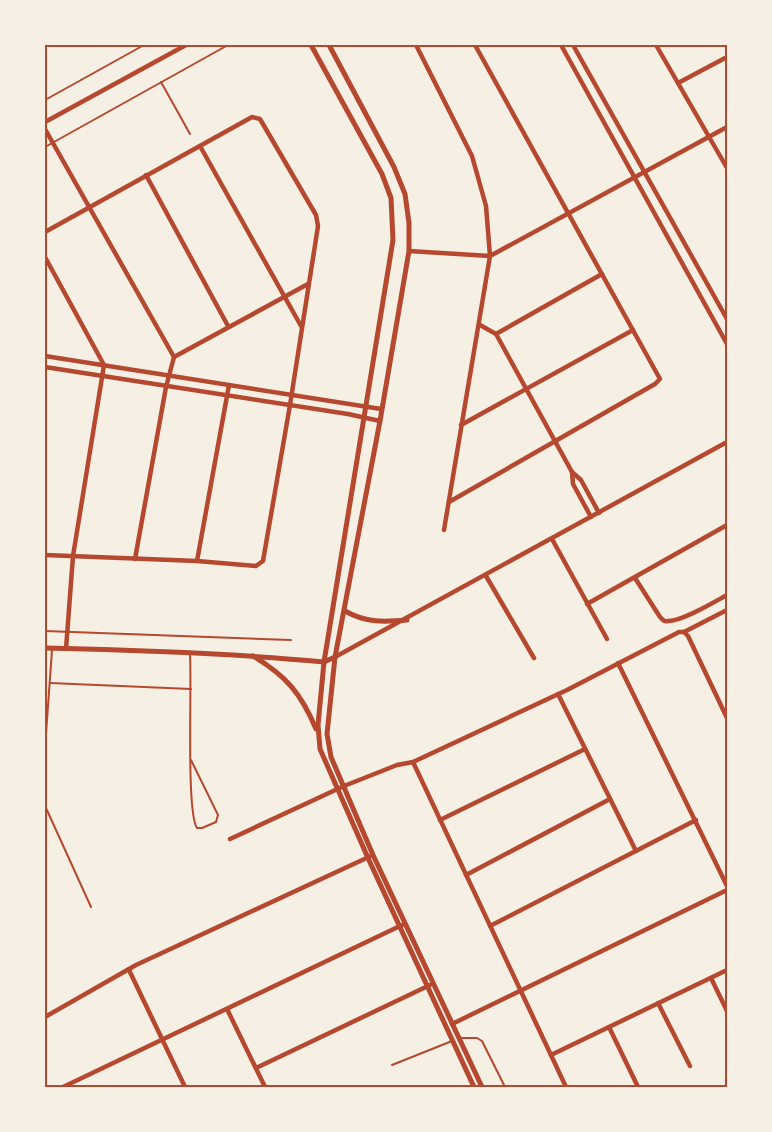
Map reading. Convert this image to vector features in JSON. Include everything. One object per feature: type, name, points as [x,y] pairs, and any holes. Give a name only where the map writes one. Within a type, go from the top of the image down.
[{"type":"street","points":[[45,122],[186,45]]},
{"type":"street","points":[[311,45],[382,174],[391,198],[393,240],[324,662],[318,717],[320,749],[340,787],[399,926],[452,1024],[455,1039],[482,1087]]},
{"type":"street","points":[[329,45],[394,167],[405,194],[409,223],[409,251],[380,421],[335,657],[327,734],[340,787]]},
{"type":"street","points":[[416,45],[472,156],[486,206],[490,256],[444,530]]},
{"type":"street","points":[[449,502],[659,382],[659,377],[475,45]]},
{"type":"street","points":[[561,45],[727,344]]},
{"type":"street","points":[[573,45],[727,319]]},
{"type":"street","points":[[656,45],[727,168]]},
{"type":"street","points":[[678,83],[727,57]]},
{"type":"street","points":[[45,232],[252,117],[260,119],[316,215],[318,225],[292,395],[263,561],[260,564],[45,555]]},
{"type":"street","points":[[409,251],[490,256],[727,127]]},
{"type":"street","points":[[45,129],[174,357]]},
{"type":"street","points":[[200,146],[301,326]]},
{"type":"street","points":[[146,175],[228,326]]},
{"type":"street","points":[[45,257],[104,365],[73,556],[66,649]]},
{"type":"street","points":[[496,334],[602,274]]},
{"type":"street","points":[[135,559],[166,387],[174,357],[308,284]]},
{"type":"street","points":[[480,325],[496,334],[572,472],[581,480],[599,513]]},
{"type":"street","points":[[461,425],[633,330]]},
{"type":"street","points":[[45,356],[381,409]]},
{"type":"street","points":[[45,367],[348,414],[380,421]]},
{"type":"street","points":[[197,561],[229,385]]},
{"type":"street","points":[[45,648],[190,651],[324,662],[407,620],[727,442]]},
{"type":"street","points":[[572,472],[573,484],[591,517]]},
{"type":"street","points":[[587,604],[727,525]]},
{"type":"street","points":[[552,539],[607,639]]},
{"type":"street","points":[[486,576],[534,658]]},
{"type":"street","points":[[635,578],[664,621],[688,615],[727,595]]},
{"type":"street","points":[[230,839],[340,787],[397,765],[413,762],[558,694],[727,610]]},
{"type":"street","points":[[345,611],[357,618],[369,621],[407,620]]},
{"type":"street","points":[[684,632],[727,718]]},
{"type":"street","points":[[250,655],[278,673],[293,687],[305,704],[319,736]]},
{"type":"street","points":[[452,1024],[727,888],[618,663]]},
{"type":"street","points":[[558,694],[636,851]]},
{"type":"street","points":[[440,820],[585,749]]},
{"type":"street","points":[[325,760],[332,757]]},
{"type":"street","points":[[413,762],[566,1087]]},
{"type":"street","points":[[466,875],[610,799]]},
{"type":"street","points":[[490,926],[696,820]]},
{"type":"street","points":[[370,856],[405,924],[474,1087]]},
{"type":"street","points":[[45,1017],[129,970],[370,856]]},
{"type":"street","points":[[63,1087],[405,924]]},
{"type":"street","points":[[129,970],[185,1087]]},
{"type":"street","points":[[551,1055],[727,970]]},
{"type":"street","points":[[711,978],[727,1011]]},
{"type":"street","points":[[256,1068],[430,985]]},
{"type":"street","points":[[658,1003],[690,1066]]},
{"type":"street","points":[[227,1009],[265,1087]]},
{"type":"street","points":[[609,1027],[639,1087]]},
{"type":"lane","points":[[45,100],[144,45]]},
{"type":"lane","points":[[45,147],[228,45]]},
{"type":"lane","points":[[160,82],[190,134]]},
{"type":"lane","points":[[45,631],[291,640]]},
{"type":"lane","points":[[52,648],[46,734],[46,808],[91,907]]},
{"type":"lane","points":[[190,651],[191,688],[191,760],[192,813],[194,824],[197,828],[202,828],[216,822],[218,814],[191,760]]},
{"type":"lane","points":[[50,684],[191,688]]},
{"type":"lane","points":[[392,1065],[455,1039],[477,1038],[482,1041],[505,1087]]}]
